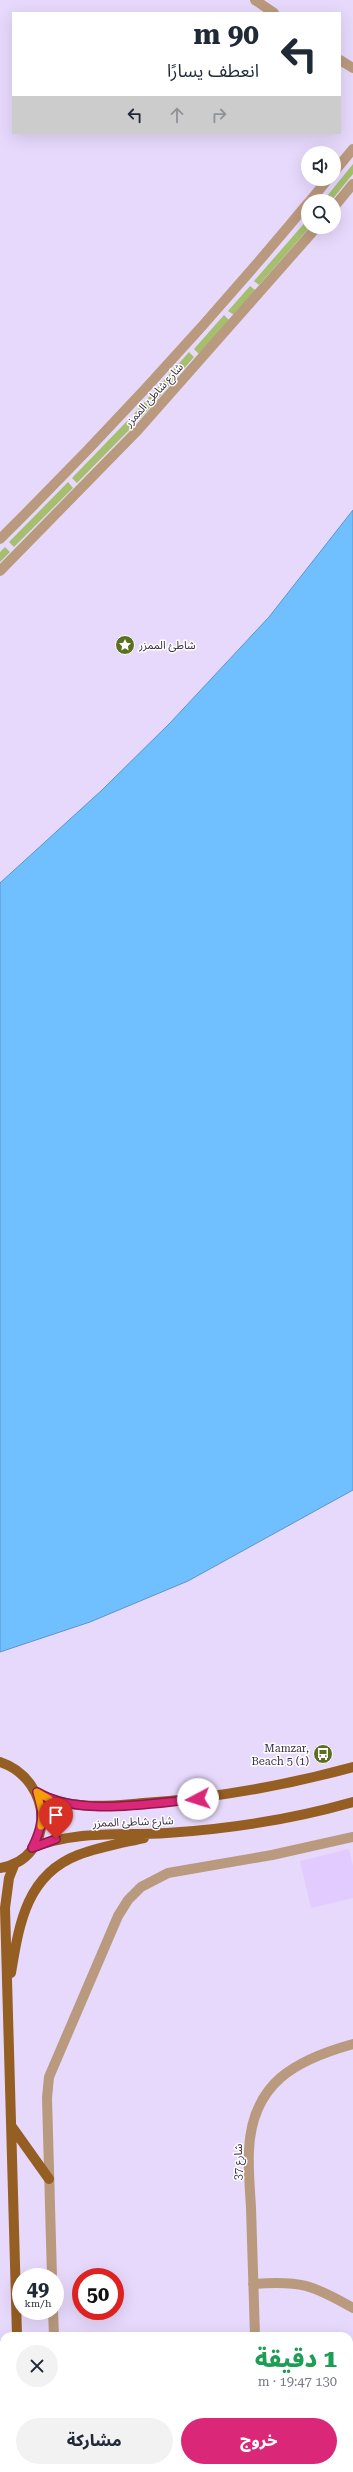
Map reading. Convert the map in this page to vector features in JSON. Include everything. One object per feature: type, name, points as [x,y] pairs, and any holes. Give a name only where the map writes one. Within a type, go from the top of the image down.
[{"type":"main road","points":[[0,1762],[21,1772],[37,1792],[42,1812],[41,1825],[32,1848],[15,1863],[0,1868]]},
{"type":"main road","name":"شارع شاطئ الممزر","points":[[37,1792],[56,1802],[82,1806],[164,1802],[266,1789],[353,1767]]},
{"type":"main road","name":"شارع شاطئ الممزر","points":[[32,1848],[68,1837],[166,1833],[272,1820],[353,1802]]},
{"type":"main road","points":[[8,1995],[19,1929],[24,1909],[34,1891],[47,1876],[62,1863],[80,1854],[166,1833]]},
{"type":"main road","points":[[15,1863],[9,1878],[6,1893],[17,2332]]},
{"type":"main road","points":[[12,2127],[49,2179]]},
{"type":"street","points":[[256,0],[273,12]]},
{"type":"street","points":[[341,61],[353,68]]},
{"type":"street","points":[[341,164],[353,149]]},
{"type":"street","points":[[341,199],[353,184]]},
{"type":"street","name":"شارع شاطئ الممزر","points":[[316,194],[322,186]]},
{"type":"street","name":"شارع شاطئ الممزر","points":[[0,539],[122,415],[248,275],[301,212]]},
{"type":"street","name":"شارع شاطئ الممزر","points":[[0,571],[138,430],[311,234]]},
{"type":"street","points":[[52,2268],[47,2088],[52,2067],[118,1916],[134,1893],[149,1881],[168,1872],[278,1854],[353,1837]]},
{"type":"street","name":"شارع 37","points":[[255,2332],[249,2150],[256,2116],[270,2090],[286,2073],[316,2055],[353,2044]]},
{"type":"street","points":[[253,2284],[297,2282],[325,2292],[353,2308]]},
{"type":"street","points":[[53,2320],[54,2332]]},
{"type":"shaded area","points":[[349,1849],[353,1866],[353,1898],[311,1908],[300,1861]]},
{"type":"green space","points":[[353,164],[353,174],[337,194],[329,194],[335,186],[341,186],[341,179]]},
{"type":"green space","points":[[301,227],[301,234],[304,234],[259,285],[254,281]]},
{"type":"green space","points":[[250,286],[255,290],[234,315],[228,311]]},
{"type":"green space","points":[[224,315],[229,320],[199,354],[194,349]]},
{"type":"green space","points":[[189,352],[194,357],[140,419],[134,414]]},
{"type":"green space","points":[[129,419],[134,425],[77,483],[72,478]]},
{"type":"green space","points":[[68,482],[73,488],[14,547],[9,542]]},
{"type":"green space","points":[[5,547],[10,552],[0,562],[0,552]]},
{"type":"water","points":[[353,510],[353,1490],[188,1581],[90,1622],[0,1652],[0,883],[102,790],[170,723],[269,617]]},
{"type":"slow traffic","points":[[41,1826],[42,1812],[37,1792],[49,1799]]},
{"type":"place","name":"شاطئ الممزر","points":[[125,645]]},
{"type":"place","name":"Mamzar, Beach 5 (1)","points":[[323,1754]]},
{"type":"route","points":[[56,1839],[32,1848],[38,1837],[41,1825],[42,1812],[37,1792],[56,1802],[82,1806],[198,1799]]}]
